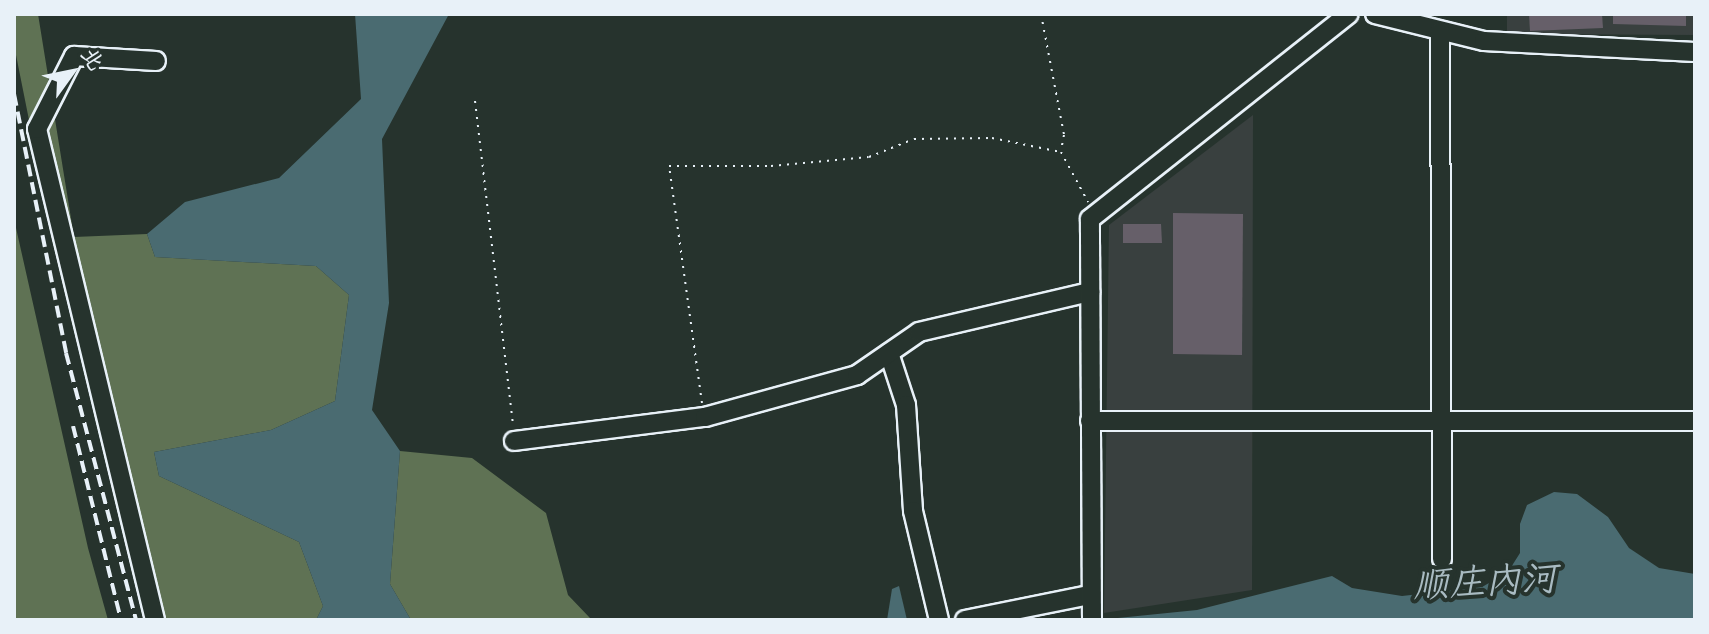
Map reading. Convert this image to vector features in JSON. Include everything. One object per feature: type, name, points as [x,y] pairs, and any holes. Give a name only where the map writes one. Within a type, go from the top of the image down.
[{"type":"street","points":[[965,620],[1091,609],[1090,219],[1349,14]]},
{"type":"street","points":[[1375,14],[1484,41],[1695,52]]},
{"type":"street","points":[[1440,31],[1444,421],[1442,559]]},
{"type":"street","points":[[155,620],[37,129],[74,56],[156,61]]},
{"type":"street","points":[[514,441],[705,417],[857,375],[919,332],[1090,292]]},
{"type":"street","points":[[889,353],[906,405],[913,511],[939,620]]},
{"type":"street","points":[[1090,421],[1695,421]]},
{"type":"path","points":[[1041,14],[1064,135],[1061,152],[1088,198],[1090,219]]},
{"type":"path","points":[[475,101],[514,441]]},
{"type":"path","points":[[705,417],[669,166],[771,166],[869,157],[914,139],[992,138],[1061,152]]},
{"type":"shaded area","points":[[1507,14],[1695,14],[1695,35],[1507,34]]},
{"type":"shaded area","points":[[1253,115],[1252,590],[1104,613],[1109,225]]},
{"type":"green space","points":[[14,14],[38,14],[74,237],[147,234],[155,257],[316,266],[349,295],[335,401],[271,430],[154,452],[159,476],[299,542],[323,606],[316,620],[147,620],[54,245],[14,45]]},
{"type":"green space","points":[[14,219],[88,548],[108,620],[14,620]]},
{"type":"green space","points":[[400,451],[472,458],[546,513],[568,595],[590,618],[411,620],[390,584]]},
{"type":"water","points":[[355,14],[449,14],[382,139],[389,303],[372,410],[400,451],[390,584],[411,620],[316,620],[323,606],[299,542],[159,476],[154,452],[271,430],[335,401],[349,295],[316,266],[155,257],[147,234],[185,202],[279,178],[361,99]]},
{"type":"water","points":[[1554,492],[1577,494],[1608,517],[1629,548],[1659,568],[1695,574],[1695,620],[1098,620],[1197,610],[1332,576],[1352,588],[1402,596],[1482,587],[1508,572],[1520,553],[1520,524],[1527,505]]},
{"type":"water","points":[[899,586],[907,620],[887,620],[892,589]]},
{"type":"building","points":[[1529,14],[1602,14],[1603,28],[1530,31]]},
{"type":"building","points":[[1613,14],[1686,14],[1686,26],[1613,24]]},
{"type":"building","points":[[1173,213],[1243,214],[1242,355],[1173,354]]},
{"type":"building","points":[[1123,224],[1161,224],[1162,243],[1123,243]]},
{"type":"railway","points":[[14,94],[66,353],[136,620]]},
{"type":"railway","points":[[73,426],[121,620]]},
{"type":"water label","name":"顺庄内河","points":[[1485,582]]}]
